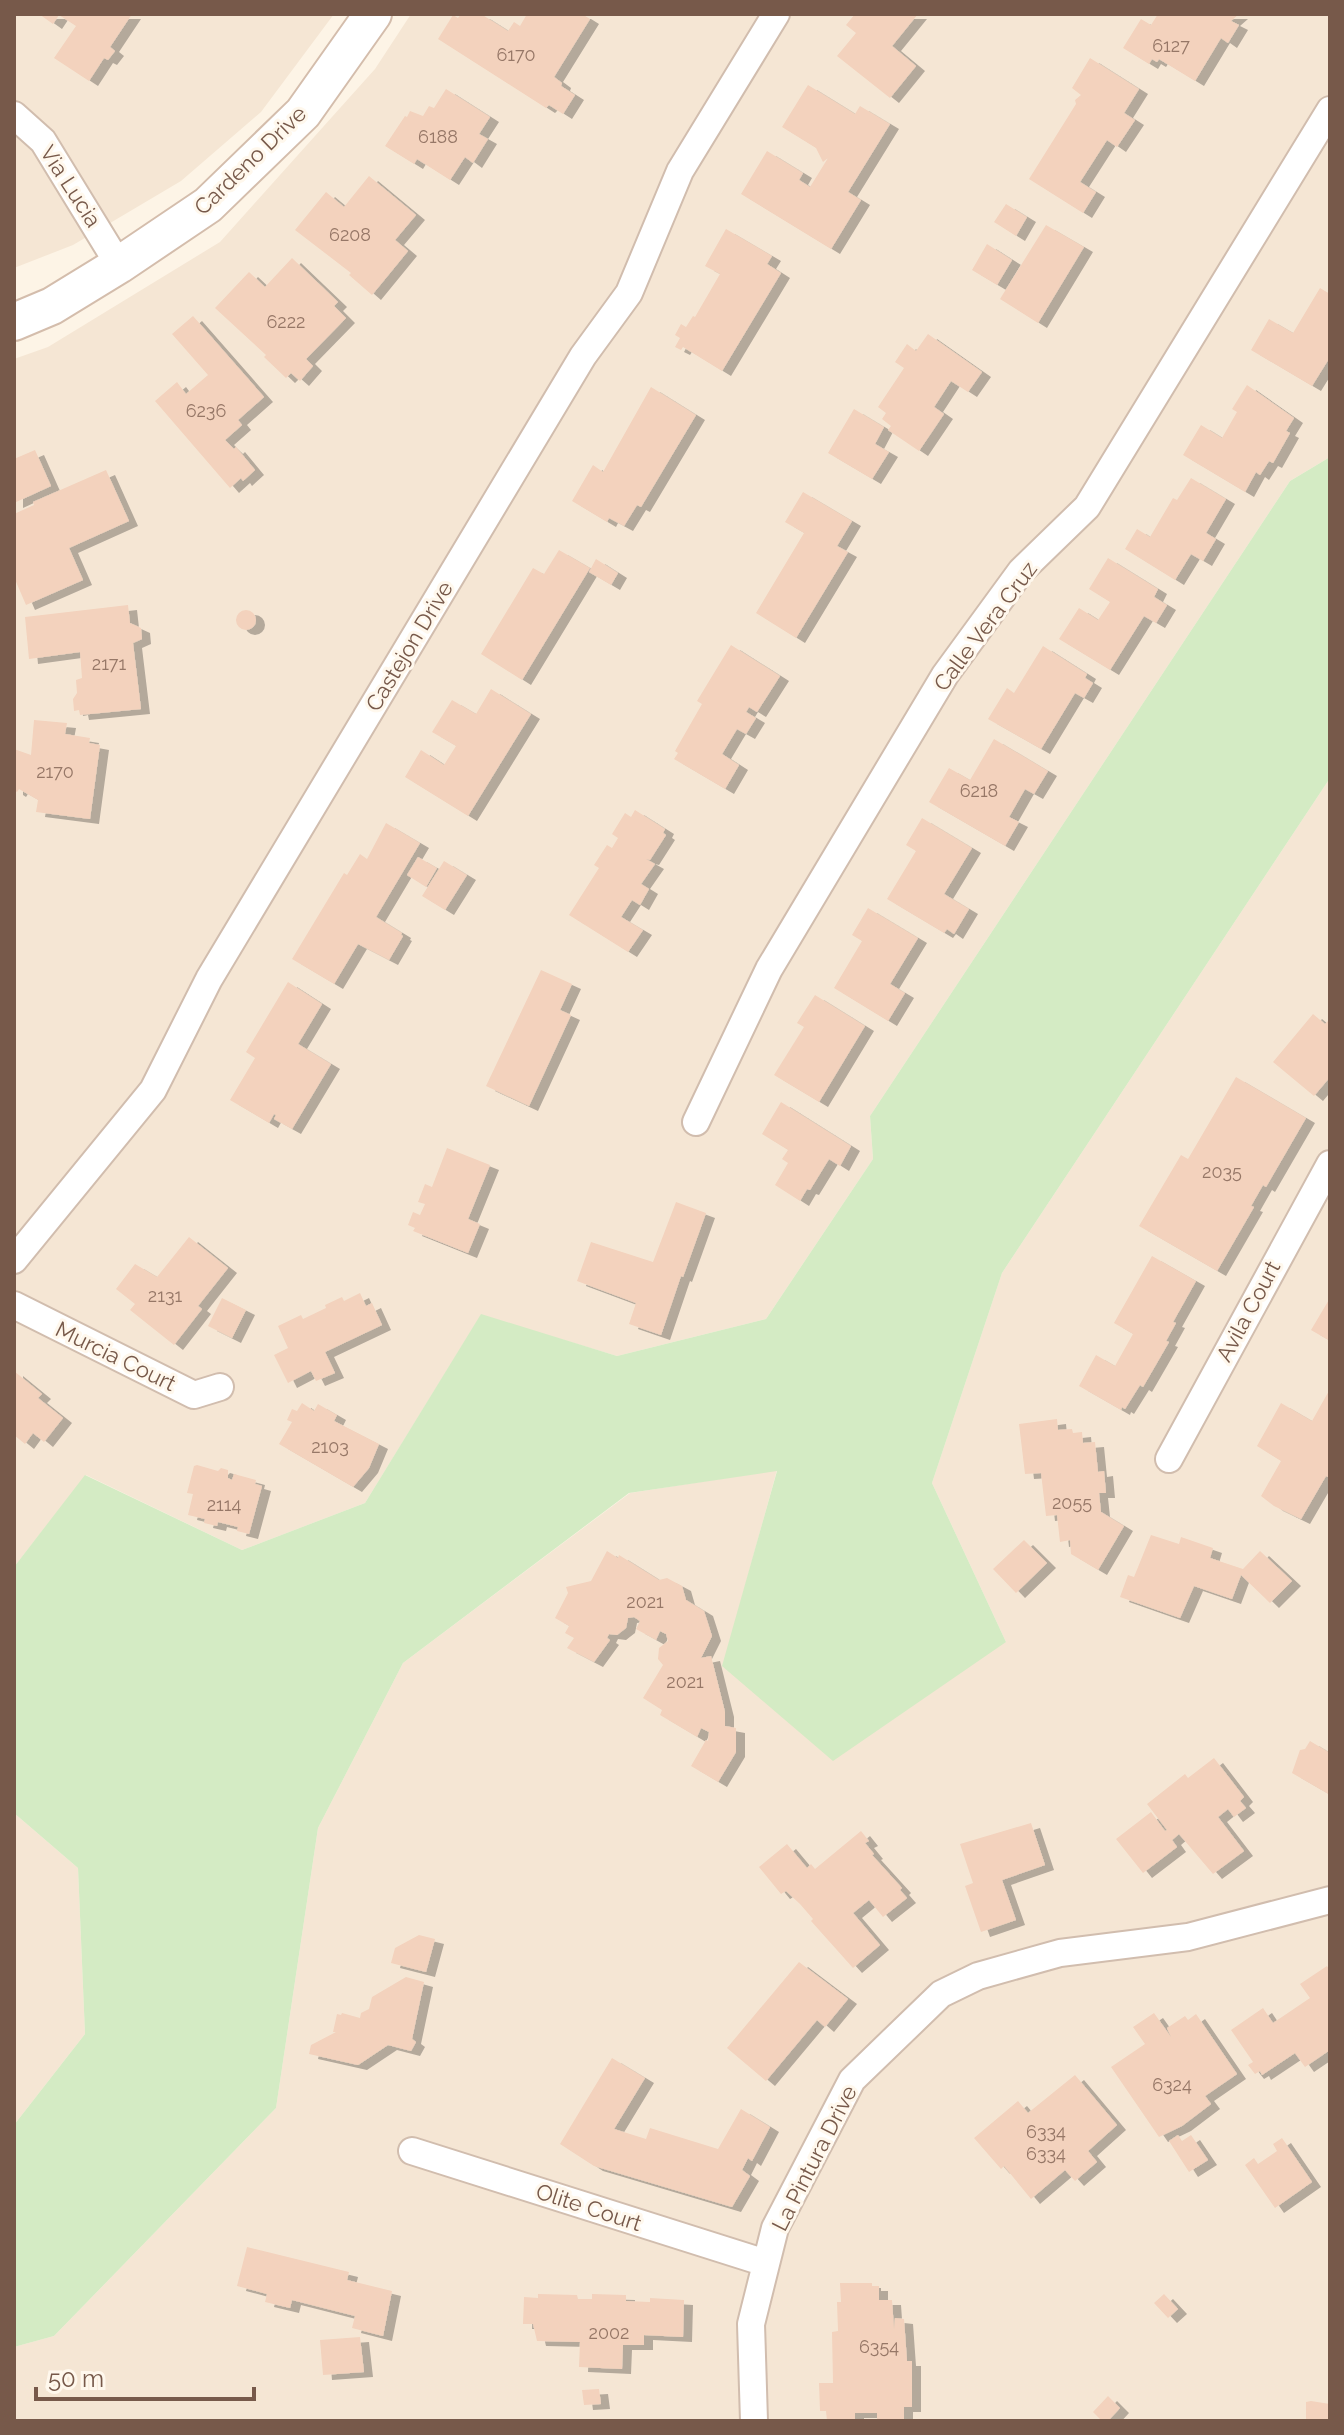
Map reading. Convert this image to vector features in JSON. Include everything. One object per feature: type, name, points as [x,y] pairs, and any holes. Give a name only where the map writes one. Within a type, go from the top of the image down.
[{"type":"street","name":"Cardeno Drive","points":[[14,322],[52,306],[208,205],[303,113],[373,14]]},
{"type":"street","name":"Castejon Drive","points":[[14,1260],[153,1090],[217,966],[583,356],[629,293],[680,171],[776,14]]},
{"type":"street","name":"Calle Vera Cruz","points":[[696,1122],[769,969],[945,675],[1021,571],[1087,507],[1330,110]]},
{"type":"street","name":"Via Lucia","points":[[14,115],[43,141],[119,265]]},
{"type":"street","name":"Avila Court","points":[[1169,1459],[1330,1164]]},
{"type":"street","name":"Murcia Court","points":[[14,1305],[194,1395],[220,1387]]},
{"type":"street","name":"La Pintura Drive","points":[[754,2421],[751,2324],[775,2228],[852,2080],[941,1994],[978,1976],[1060,1953],[1188,1937],[1330,1900]]},
{"type":"street","name":"Olite Court","points":[[412,2151],[766,2263]]},
{"type":"shaded area","points":[[14,14],[334,14],[261,112],[181,181],[73,245],[14,268]]},
{"type":"shaded area","points":[[411,14],[1330,14],[1330,457],[1290,481],[870,1116],[873,1159],[766,1319],[617,1356],[481,1315],[365,1503],[242,1550],[86,1475],[14,1567],[14,359],[48,347],[220,242],[375,69]]},
{"type":"shaded area","points":[[1330,778],[1330,2421],[14,2421],[14,2347],[54,2336],[276,2108],[318,1828],[403,1663],[630,1493],[777,1470],[723,1666],[1006,1642],[932,1483],[1002,1273]]},
{"type":"shaded area","points":[[14,1813],[78,1868],[85,2034],[14,2125]]},
{"type":"green space","points":[[1330,457],[1330,778],[1002,1273],[932,1483],[1006,1642],[833,1761],[722,1666],[777,1471],[629,1493],[403,1663],[318,1828],[276,2108],[54,2336],[14,2347],[14,2125],[85,2034],[78,1868],[14,1813],[14,1567],[85,1475],[242,1550],[365,1503],[481,1314],[617,1356],[766,1319],[873,1159],[870,1116],[1290,481]]},
{"type":"building","points":[[39,14],[132,14],[110,47],[115,51],[108,60],[104,58],[89,81],[54,58],[76,26],[59,15],[53,24]]},
{"type":"building","points":[[461,14],[481,14],[508,31],[514,22],[520,26],[527,14],[582,14],[590,19],[554,77],[575,95],[563,114],[549,105],[546,108],[438,39],[453,15],[458,18]]},
{"type":"building","points":[[855,14],[918,14],[892,46],[916,66],[890,98],[837,56],[856,33],[846,25]]},
{"type":"building","points":[[1158,14],[1239,14],[1231,21],[1239,25],[1228,43],[1221,38],[1195,81],[1159,59],[1157,62],[1152,59],[1149,64],[1123,48],[1141,19],[1151,25]]},
{"type":"building","points":[[1090,58],[1139,89],[1124,113],[1135,120],[1117,147],[1107,140],[1080,182],[1096,192],[1083,213],[1029,179],[1076,104],[1075,100],[1081,95],[1072,88]]},
{"type":"building","points":[[808,85],[855,114],[860,106],[890,124],[848,192],[861,200],[831,249],[741,194],[767,151],[803,173],[799,180],[810,187],[828,158],[823,162],[816,148],[782,127]]},
{"type":"building","points":[[446,89],[490,117],[479,134],[488,139],[473,163],[465,157],[450,180],[417,159],[414,164],[385,146],[410,111],[423,116],[429,106],[434,108]]},
{"type":"building","points":[[369,176],[416,215],[395,240],[408,251],[372,295],[349,275],[351,273],[295,230],[326,192],[344,207]]},
{"type":"building","points":[[1006,204],[1027,217],[1016,236],[994,222]]},
{"type":"building","points":[[1046,225],[1084,247],[1038,323],[1000,299]]},
{"type":"building","points":[[726,229],[772,256],[767,264],[781,273],[722,371],[683,347],[681,350],[675,347],[680,338],[675,335],[681,324],[686,327],[695,317],[720,274],[705,266]]},
{"type":"building","points":[[987,244],[1012,260],[997,285],[972,270]]},
{"type":"building","points":[[292,258],[338,302],[334,306],[346,318],[306,359],[313,366],[300,381],[291,373],[286,378],[215,308],[249,272],[265,287]]},
{"type":"building","points":[[1320,288],[1330,294],[1330,357],[1312,386],[1251,350],[1269,319],[1293,333]]},
{"type":"building","points":[[193,316],[264,397],[238,420],[242,425],[225,440],[234,449],[236,447],[255,470],[230,488],[155,401],[177,382],[186,394],[208,375],[172,334]]},
{"type":"building","points":[[928,334],[982,372],[968,392],[951,381],[934,407],[944,414],[919,451],[888,430],[891,426],[882,419],[886,413],[878,407],[904,368],[895,362],[907,344],[916,351]]},
{"type":"building","points":[[1247,385],[1294,418],[1286,431],[1290,433],[1273,463],[1269,461],[1260,475],[1256,472],[1245,492],[1183,455],[1201,425],[1222,438],[1237,412],[1232,409]]},
{"type":"building","points":[[651,387],[696,415],[641,507],[637,505],[624,526],[609,518],[607,522],[572,501],[593,465],[603,472]]},
{"type":"building","points":[[854,409],[884,427],[875,444],[889,452],[872,479],[828,453]]},
{"type":"building","points":[[35,450],[51,486],[14,503],[14,459]]},
{"type":"building","points":[[106,470],[129,521],[69,548],[83,580],[26,605],[14,577],[14,514],[34,505],[33,502]]},
{"type":"building","points":[[1191,478],[1226,499],[1206,533],[1216,539],[1203,561],[1191,554],[1175,580],[1125,549],[1137,529],[1150,537],[1173,498],[1177,500]]},
{"type":"building","points":[[803,492],[852,521],[837,546],[848,552],[796,638],[756,613],[804,533],[785,522]]},
{"type":"building","points":[[559,550],[590,568],[522,680],[481,654],[533,568],[544,574]]},
{"type":"building","points":[[1108,558],[1158,589],[1154,597],[1167,605],[1156,623],[1144,616],[1110,670],[1059,639],[1079,608],[1098,620],[1110,602],[1089,589]]},
{"type":"building","points":[[596,559],[618,573],[611,585],[589,572]]},
{"type":"building","points":[[128,605],[130,623],[141,628],[142,639],[133,643],[141,709],[80,715],[79,710],[74,711],[73,699],[77,693],[76,680],[82,678],[80,652],[29,659],[25,617]]},
{"type":"building","points":[[246,610],[253,613],[256,620],[253,627],[246,630],[239,627],[236,620],[239,613]]},
{"type":"building","points":[[731,645],[780,676],[757,712],[749,707],[746,712],[756,718],[746,734],[737,729],[722,754],[739,765],[725,789],[674,759],[678,753],[675,751],[702,704],[697,701]]},
{"type":"building","points":[[1043,646],[1087,674],[1085,678],[1093,683],[1084,698],[1075,693],[1041,749],[988,719],[1007,688],[1014,693]]},
{"type":"building","points":[[491,689],[531,714],[468,816],[405,777],[421,750],[444,765],[456,746],[432,732],[452,700],[476,714]]},
{"type":"building","points":[[34,720],[67,723],[65,734],[90,738],[89,743],[100,745],[90,819],[36,812],[38,800],[19,789],[17,792],[14,790],[14,749],[31,755]]},
{"type":"building","points":[[994,739],[1048,771],[1034,794],[1025,789],[1009,817],[1019,822],[1005,846],[929,802],[949,768],[970,780]]},
{"type":"building","points":[[635,810],[665,829],[663,833],[666,835],[650,860],[646,859],[655,864],[641,884],[649,889],[640,905],[632,900],[621,917],[643,930],[628,952],[569,915],[599,868],[594,865],[607,845],[612,848],[618,838],[612,834],[625,813],[631,817]]},
{"type":"building","points":[[922,818],[972,848],[944,894],[969,909],[954,934],[947,929],[944,933],[887,899],[916,851],[906,845]]},
{"type":"building","points":[[386,823],[420,843],[376,917],[403,936],[389,960],[358,944],[334,984],[292,959],[344,873],[347,875],[360,854],[367,859]]},
{"type":"building","points":[[418,857],[437,868],[426,887],[407,875]]},
{"type":"building","points":[[444,861],[467,875],[445,910],[422,896]]},
{"type":"building","points":[[868,908],[918,938],[890,984],[905,993],[888,1021],[834,988],[862,941],[852,935]]},
{"type":"building","points":[[541,970],[572,984],[560,1010],[571,1015],[529,1106],[486,1086]]},
{"type":"building","points":[[288,982],[322,1004],[298,1044],[331,1064],[292,1129],[274,1119],[274,1114],[269,1123],[230,1100],[255,1058],[246,1052]]},
{"type":"building","points":[[815,995],[865,1026],[819,1102],[774,1075],[804,1027],[797,1023]]},
{"type":"building","points":[[1313,1014],[1325,1024],[1330,1019],[1330,1077],[1314,1096],[1273,1062]]},
{"type":"building","points":[[1236,1077],[1306,1118],[1266,1187],[1263,1185],[1251,1206],[1254,1207],[1217,1271],[1139,1226],[1181,1155],[1188,1159]]},
{"type":"building","points":[[781,1102],[851,1146],[840,1166],[829,1159],[800,1201],[775,1185],[788,1163],[782,1159],[788,1150],[762,1134]]},
{"type":"building","points":[[447,1148],[490,1165],[468,1219],[480,1224],[468,1253],[413,1231],[415,1228],[408,1225],[413,1212],[420,1215],[425,1204],[418,1202],[425,1184],[432,1187]]},
{"type":"building","points":[[676,1202],[706,1213],[661,1335],[629,1324],[636,1303],[577,1281],[591,1242],[653,1262]]},
{"type":"building","points":[[189,1237],[228,1268],[198,1306],[202,1309],[174,1345],[130,1310],[135,1304],[116,1289],[135,1264],[157,1277]]},
{"type":"building","points":[[1152,1256],[1196,1281],[1173,1322],[1176,1323],[1166,1341],[1169,1342],[1143,1387],[1140,1385],[1125,1409],[1122,1407],[1121,1410],[1079,1386],[1096,1355],[1115,1366],[1133,1334],[1114,1323]]},
{"type":"building","points":[[360,1293],[366,1306],[372,1303],[382,1325],[325,1352],[335,1373],[316,1381],[311,1371],[288,1383],[274,1355],[288,1348],[278,1326],[301,1315],[303,1319],[342,1297],[344,1301]]},
{"type":"building","points":[[222,1298],[246,1310],[232,1338],[208,1326]]},
{"type":"building","points":[[1330,1298],[1330,1341],[1311,1330]]},
{"type":"building","points":[[14,1371],[42,1394],[38,1398],[63,1418],[44,1442],[33,1433],[25,1444],[14,1435]]},
{"type":"building","points":[[1330,1389],[1330,1478],[1326,1476],[1301,1519],[1261,1496],[1281,1461],[1257,1446],[1281,1403],[1312,1421]]},
{"type":"building","points":[[302,1403],[314,1411],[318,1404],[337,1415],[334,1421],[379,1444],[369,1468],[353,1487],[279,1444],[292,1422],[287,1420],[292,1409],[297,1411]]},
{"type":"building","points":[[1057,1419],[1058,1430],[1082,1432],[1083,1443],[1095,1442],[1098,1472],[1104,1471],[1106,1493],[1099,1493],[1101,1512],[1124,1526],[1098,1570],[1071,1554],[1070,1540],[1060,1542],[1057,1515],[1046,1516],[1041,1473],[1025,1474],[1019,1424]]},
{"type":"building","points":[[194,1466],[218,1471],[221,1468],[228,1470],[228,1478],[232,1480],[234,1474],[256,1480],[255,1484],[262,1486],[249,1534],[237,1531],[238,1527],[218,1522],[217,1526],[204,1523],[205,1519],[188,1515],[193,1494],[187,1493]]},
{"type":"building","points":[[1151,1535],[1179,1544],[1181,1537],[1213,1548],[1210,1558],[1243,1569],[1260,1551],[1292,1581],[1270,1603],[1241,1575],[1232,1599],[1194,1586],[1180,1618],[1120,1597],[1128,1575],[1134,1577]]},
{"type":"building","points":[[1024,1540],[1047,1563],[1016,1593],[993,1569]]},
{"type":"building","points":[[607,1551],[659,1580],[667,1578],[682,1586],[686,1600],[704,1611],[712,1636],[701,1658],[711,1656],[725,1712],[725,1726],[736,1728],[736,1752],[718,1782],[691,1766],[708,1741],[709,1732],[701,1728],[697,1737],[660,1715],[662,1710],[643,1698],[663,1665],[658,1659],[659,1648],[668,1641],[666,1634],[660,1631],[656,1640],[636,1629],[640,1621],[634,1617],[628,1618],[626,1628],[617,1635],[609,1634],[607,1638],[610,1640],[594,1662],[567,1648],[574,1638],[565,1633],[569,1626],[555,1618],[568,1593],[566,1587],[591,1581]]},
{"type":"building","points":[[1310,1741],[1330,1753],[1330,1795],[1292,1773],[1300,1750],[1305,1749]]},
{"type":"building","points":[[1214,1758],[1244,1797],[1240,1801],[1246,1808],[1234,1817],[1228,1809],[1218,1817],[1244,1851],[1213,1874],[1179,1834],[1172,1840],[1177,1847],[1143,1873],[1116,1839],[1151,1812],[1167,1830],[1147,1804],[1185,1774],[1188,1778]]},
{"type":"building","points":[[1031,1823],[1045,1865],[1002,1880],[1016,1920],[981,1932],[965,1886],[973,1883],[960,1844]]},
{"type":"building","points":[[861,1831],[869,1841],[865,1843],[872,1855],[902,1888],[900,1890],[907,1898],[883,1917],[869,1900],[853,1913],[880,1945],[853,1968],[800,1904],[786,1891],[781,1894],[759,1867],[787,1844],[807,1868],[811,1864],[815,1869]]},
{"type":"building","points":[[419,1935],[435,1939],[426,1972],[391,1963],[395,1948]]},
{"type":"building","points":[[799,1962],[848,1999],[825,2027],[817,2020],[766,2081],[727,2048]]},
{"type":"building","points":[[1327,1966],[1330,1971],[1330,2050],[1305,2067],[1295,2053],[1262,2075],[1260,2071],[1255,2074],[1248,2065],[1253,2062],[1231,2030],[1263,2008],[1273,2023],[1310,1998],[1300,1984]]},
{"type":"building","points":[[406,1977],[424,1982],[412,2039],[416,2042],[411,2051],[388,2045],[358,2065],[309,2054],[311,2045],[336,2032],[333,2032],[337,2014],[360,2018],[361,2013],[369,2009],[372,1997]]},
{"type":"building","points":[[1154,2013],[1171,2037],[1167,2028],[1185,2016],[1188,2020],[1196,2014],[1237,2074],[1205,2096],[1211,2104],[1182,2126],[1159,2137],[1111,2067],[1145,2044],[1133,2027]]},
{"type":"building","points":[[612,2058],[645,2078],[614,2129],[646,2139],[650,2128],[718,2149],[741,2109],[770,2127],[752,2161],[748,2158],[742,2170],[750,2176],[732,2207],[594,2166],[560,2144]]},
{"type":"building","points":[[1075,2075],[1117,2125],[1088,2151],[1097,2162],[1075,2181],[1065,2170],[1031,2199],[1004,2166],[1001,2169],[974,2138],[1018,2101],[1028,2113]]},
{"type":"building","points":[[1178,2135],[1182,2141],[1191,2135],[1208,2160],[1189,2172],[1169,2141]]},
{"type":"building","points":[[1282,2138],[1312,2182],[1275,2208],[1245,2165],[1254,2158],[1258,2164],[1277,2151],[1273,2144]]},
{"type":"building","points":[[247,2247],[349,2272],[347,2280],[392,2291],[383,2336],[352,2328],[355,2316],[292,2300],[290,2308],[265,2302],[267,2294],[237,2286]]},
{"type":"building","points":[[840,2283],[872,2283],[872,2286],[879,2286],[879,2300],[892,2300],[894,2329],[895,2318],[904,2319],[907,2361],[912,2361],[912,2407],[904,2407],[904,2421],[877,2421],[877,2413],[855,2413],[855,2421],[827,2421],[826,2411],[820,2411],[819,2383],[833,2383],[832,2332],[838,2331]]},
{"type":"building","points":[[538,2294],[577,2295],[578,2299],[592,2299],[592,2294],[626,2295],[626,2301],[650,2302],[650,2298],[684,2300],[683,2337],[644,2335],[644,2345],[623,2345],[622,2369],[579,2367],[580,2342],[537,2341],[533,2324],[523,2324],[524,2297],[538,2298]]},
{"type":"building","points":[[1164,2294],[1178,2309],[1168,2318],[1154,2303]]},
{"type":"building","points":[[360,2337],[364,2372],[323,2375],[320,2340]]},
{"type":"building","points":[[599,2389],[601,2404],[584,2405],[582,2390]]},
{"type":"building","points":[[1108,2396],[1120,2408],[1108,2421],[1102,2421],[1093,2412]]},
{"type":"building","points":[[1306,2402],[1330,2404],[1330,2421],[1306,2421]]}]
